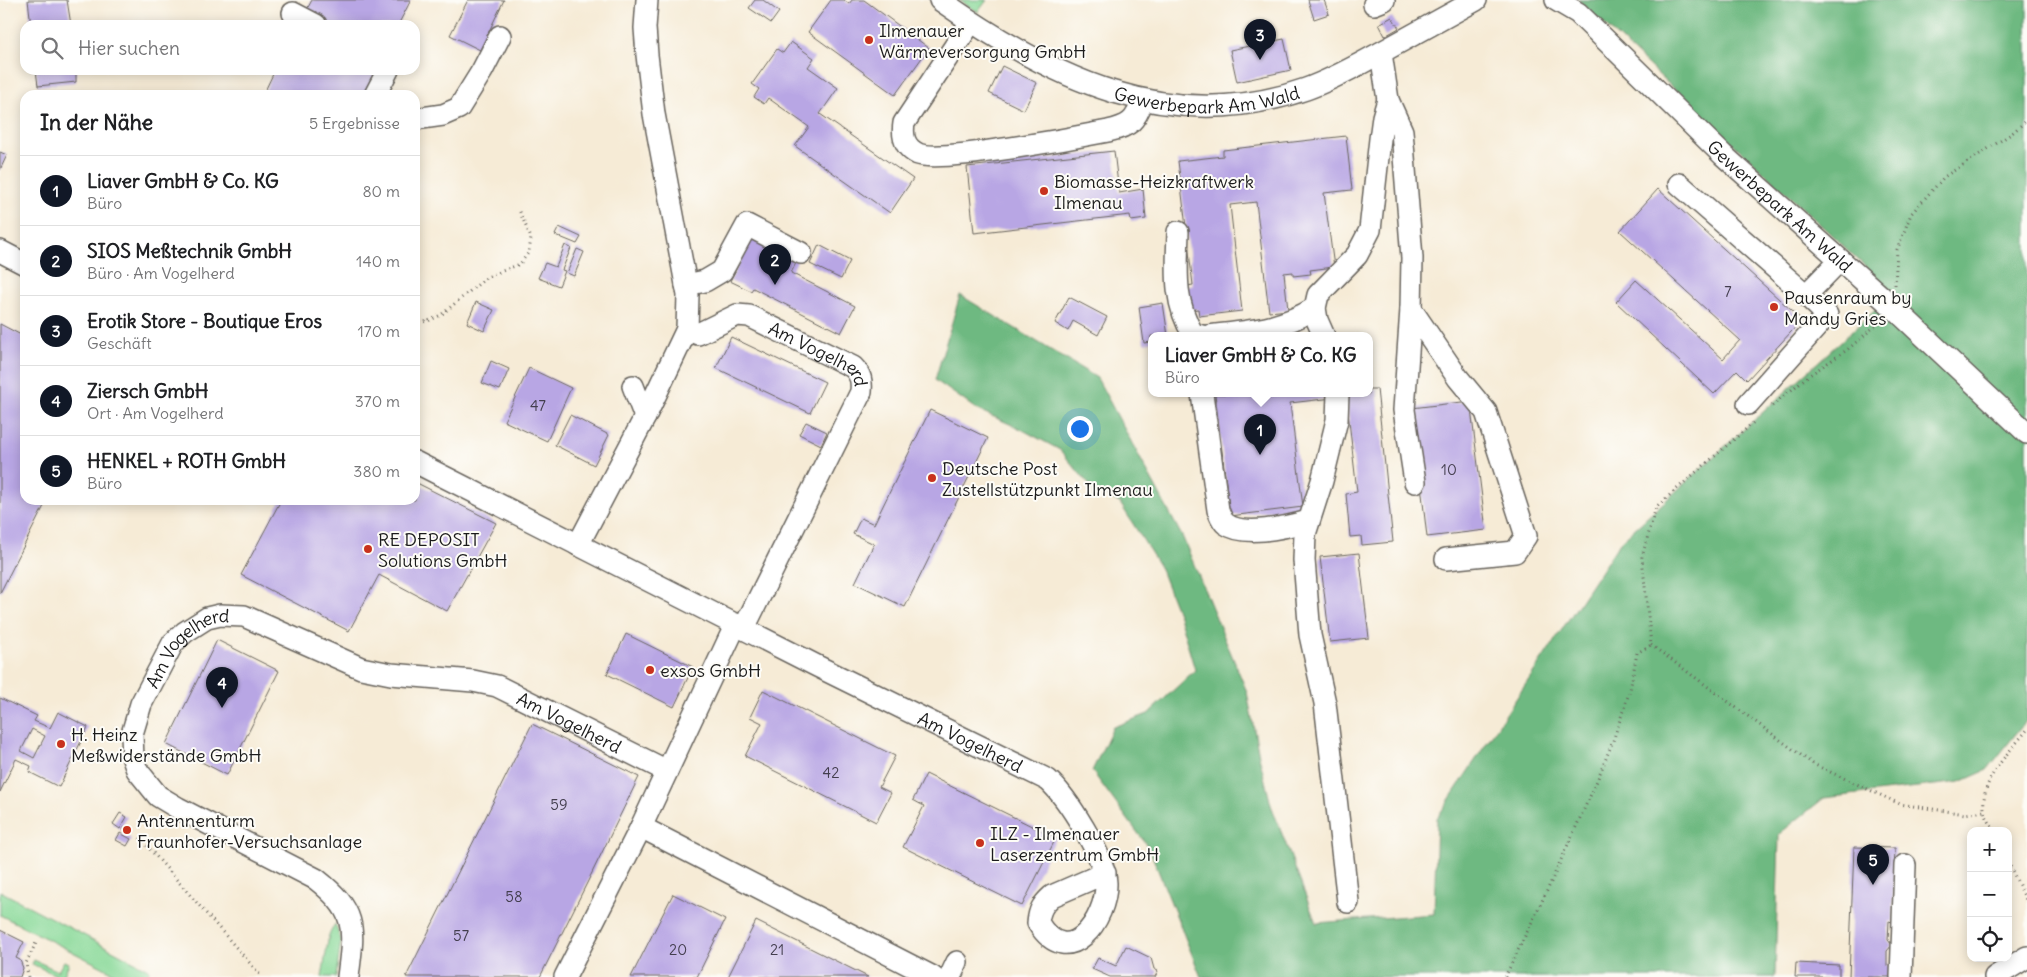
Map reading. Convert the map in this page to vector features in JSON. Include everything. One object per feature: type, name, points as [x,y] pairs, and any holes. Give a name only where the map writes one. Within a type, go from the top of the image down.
[{"type":"street","points":[[578,545],[645,417],[687,329],[688,295],[648,112],[647,0]]},
{"type":"street","name":"Gewerbepark Am Wald","points":[[940,0],[971,22],[1033,60],[1083,83],[1143,100],[1186,106],[1252,103],[1306,89],[1329,80],[1381,53],[1476,0]]},
{"type":"street","name":"Gewerbepark Am Wald","points":[[1556,0],[1578,13],[1723,155],[1894,308],[2027,434]]},
{"type":"street","points":[[293,13],[306,20]]},
{"type":"street","points":[[971,22],[904,123],[902,134],[904,142],[918,154],[930,157],[956,155],[1108,131],[1129,125],[1138,113],[1143,100]]},
{"type":"street","points":[[420,118],[444,114],[459,108],[482,71],[500,36]]},
{"type":"street","points":[[1381,53],[1388,100],[1402,131],[1412,258],[1412,309],[1404,410],[1415,482]]},
{"type":"street","points":[[378,90],[385,75]]},
{"type":"street","points":[[1322,332],[1317,320],[1315,308],[1318,295],[1357,255],[1370,230],[1380,139],[1388,100]]},
{"type":"street","points":[[1679,184],[1827,315],[1753,411]]},
{"type":"street","points":[[686,285],[705,281],[722,271],[747,225],[801,253]]},
{"type":"street","points":[[1178,232],[1176,284],[1181,308],[1192,332]]},
{"type":"street","points":[[0,251],[20,261]]},
{"type":"street","points":[[1806,295],[1840,260]]},
{"type":"street","points":[[1238,332],[1275,327],[1298,319],[1315,308]]},
{"type":"street","points":[[1412,309],[1458,378],[1486,412],[1526,536],[1515,552],[1446,559]]},
{"type":"street","name":"Am Vogelherd","points":[[565,977],[740,626],[861,392],[862,382],[859,373],[853,367],[749,316],[737,315],[698,334],[687,329]]},
{"type":"street","points":[[633,386],[645,417]]},
{"type":"street","points":[[1202,397],[1218,510],[1223,523],[1236,530],[1259,530],[1290,526],[1308,521]]},
{"type":"street","points":[[1338,397],[1337,420],[1322,481],[1305,534],[1304,560],[1310,635],[1325,702],[1348,902]]},
{"type":"street","name":"Am Vogelherd","points":[[420,465],[1048,780],[1061,796],[1093,845],[1104,873]]},
{"type":"street","name":"Am Vogelherd","points":[[348,977],[352,928],[348,911],[332,892],[316,879],[158,796],[137,770],[133,759],[132,734],[141,704],[173,643],[197,623],[220,615],[244,616],[361,668],[391,674],[473,681],[497,686],[667,771]]},
{"type":"street","points":[[641,827],[933,977]]},
{"type":"street","points":[[1901,977],[1905,865]]},
{"type":"street","points":[[1996,977],[2027,957]]},
{"type":"path","points":[[1772,407],[1808,376],[1868,334],[1894,308],[1897,250],[1912,214],[1944,177],[2011,134],[2027,120]]},
{"type":"path","points":[[420,320],[426,322],[441,315],[487,277],[520,264],[529,252],[531,238],[519,210]]},
{"type":"path","points":[[1753,411],[1656,506],[1642,558],[1651,645],[1813,764],[1900,804],[1965,814],[1984,811]]},
{"type":"path","points":[[1505,977],[1596,783],[1613,741],[1630,690],[1638,653],[1651,645]]},
{"type":"path","points":[[1992,827],[1984,811],[1984,800],[1990,777],[2027,730]]},
{"type":"path","points":[[140,838],[262,977]]},
{"type":"path","points":[[2012,870],[2027,902]]},
{"type":"path","points":[[27,977],[26,964],[36,942]]},
{"type":"path","points":[[21,974],[27,977]]},
{"type":"green space","points":[[959,0],[987,0],[978,12]]},
{"type":"green space","points":[[1578,0],[2027,0],[2027,720],[1987,770],[1960,782],[1824,798],[1779,834],[1775,977],[1201,977],[1149,848],[1092,771],[1113,727],[1148,714],[1195,670],[1179,616],[1160,567],[1120,503],[1092,488],[1060,450],[1021,429],[976,409],[935,380],[960,295],[1097,378],[1183,538],[1247,692],[1259,756],[1271,805],[1316,923],[1434,914],[1437,818],[1620,542],[1894,293]]},
{"type":"green space","points":[[0,891],[150,970],[147,975],[151,977],[122,977],[0,915]]},
{"type":"green space","points":[[335,924],[341,940],[336,977],[322,977],[329,935]]},
{"type":"green space","points":[[34,960],[58,971],[64,961],[69,963],[64,975],[68,977],[56,977],[56,975],[32,964]]},
{"type":"building","points":[[28,0],[67,0],[70,20],[30,20]]},
{"type":"building","points":[[312,0],[411,0],[401,20],[312,20],[306,11]]},
{"type":"building","points":[[468,0],[504,0],[480,50],[450,35]]},
{"type":"building","points":[[755,0],[763,0],[779,12],[771,23],[749,8]]},
{"type":"building","name":"Ilmenauer Wärmeversorgung GmbH","points":[[831,0],[844,0],[849,4],[852,0],[864,0],[929,48],[895,95],[808,32]]},
{"type":"building","points":[[1308,0],[1324,0],[1329,14],[1314,19]]},
{"type":"building","points":[[1392,17],[1399,28],[1385,36],[1379,24]]},
{"type":"building","points":[[1284,39],[1291,70],[1237,82],[1230,50]]},
{"type":"building","points":[[791,42],[814,58],[808,67],[838,88],[820,114],[913,179],[890,213],[795,146],[809,127],[768,98],[764,104],[754,97],[759,89],[752,84],[777,49],[783,53]]},
{"type":"building","points":[[1002,66],[1037,83],[1024,110],[989,93]]},
{"type":"building","points":[[37,75],[76,75],[76,82],[38,86]]},
{"type":"building","points":[[273,75],[377,75],[369,90],[265,90]]},
{"type":"building","points":[[1346,136],[1352,190],[1324,193],[1334,267],[1310,270],[1311,274],[1293,276],[1293,272],[1284,273],[1288,310],[1269,312],[1256,202],[1230,205],[1242,311],[1199,316],[1198,309],[1190,310],[1187,286],[1193,285],[1178,161],[1223,156],[1223,150]]},
{"type":"building","name":"Biomasse-Heizkraftwerk Ilmenau","points":[[1114,151],[1119,193],[1143,189],[1146,219],[1131,221],[1130,215],[974,233],[967,167]]},
{"type":"building","points":[[0,152],[7,155],[0,170]]},
{"type":"building","points":[[1658,189],[1802,320],[1747,380],[1737,370],[1714,394],[1616,302],[1636,280],[1723,359],[1740,340],[1620,231]]},
{"type":"building","points":[[559,227],[581,237],[577,244],[555,235]]},
{"type":"building","points":[[752,238],[797,261],[791,273],[855,306],[841,333],[753,288],[751,291],[730,281]]},
{"type":"building","points":[[565,245],[571,248],[562,270],[565,271],[559,286],[538,278],[545,263],[556,267]]},
{"type":"building","points":[[819,245],[850,261],[841,279],[810,264]]},
{"type":"building","points":[[577,249],[584,252],[574,276],[567,273]]},
{"type":"building","points":[[1069,297],[1107,317],[1098,335],[1073,321],[1068,331],[1055,323]]},
{"type":"building","points":[[476,302],[494,310],[484,331],[467,323]]},
{"type":"building","points":[[1163,303],[1167,332],[1148,332],[1148,342],[1144,343],[1139,307]]},
{"type":"building","points":[[0,324],[20,334],[20,505],[44,505],[0,593]]},
{"type":"building","points":[[731,337],[825,382],[810,413],[716,368]]},
{"type":"building","points":[[491,361],[509,369],[500,390],[482,383]]},
{"type":"building","points":[[529,368],[571,388],[547,441],[504,421]]},
{"type":"building","points":[[1373,389],[1377,389],[1393,542],[1362,545],[1361,536],[1350,537],[1346,494],[1357,492],[1346,397],[1373,397]]},
{"type":"building","points":[[1215,397],[1333,397],[1290,403],[1303,507],[1230,516]]},
{"type":"building","points":[[1470,401],[1486,530],[1427,537],[1412,408]]},
{"type":"building","name":"Deutsche Post Zustellstützpunkt Ilmenau","points":[[930,410],[988,438],[905,607],[855,583],[874,544],[853,534],[861,518],[874,524]]},
{"type":"building","points":[[570,415],[609,435],[594,465],[555,445]]},
{"type":"building","points":[[806,422],[827,432],[821,445],[799,434]]},
{"type":"building","name":"RE DEPOSIT Solutions GmbH","points":[[420,485],[496,523],[447,611],[379,575],[349,631],[241,575],[278,505],[420,505]]},
{"type":"building","points":[[1359,553],[1369,638],[1330,642],[1320,557]]},
{"type":"building","name":"exsos GmbH","points":[[626,634],[693,667],[674,707],[607,674]]},
{"type":"building","points":[[217,640],[279,671],[227,775],[166,744]]},
{"type":"building","points":[[763,690],[895,756],[879,787],[891,793],[876,822],[745,756],[762,723],[750,717]]},
{"type":"building","name":"H. Heinz Meßwiderstände GmbH","points":[[0,698],[37,716],[34,721],[50,728],[58,712],[88,727],[59,787],[29,772],[31,766],[16,759],[0,792]],"holes":[[[32,729],[45,736],[34,758],[21,751]]]},
{"type":"building","points":[[532,724],[639,777],[587,883],[540,977],[406,977]]},
{"type":"building","name":"ILZ - Ilmenauer Laserzentrum GmbH","points":[[926,774],[1056,838],[1022,906],[903,847],[924,806],[913,800]]},
{"type":"building","points":[[120,813],[127,817],[120,829],[113,824]]},
{"type":"building","name":"Antennenturm Fraunhofer-Versuchsanlage","points":[[127,827],[130,830],[127,833],[124,830]]},
{"type":"building","points":[[120,833],[131,839],[127,846],[116,840]]},
{"type":"building","points":[[1854,847],[1895,848],[1892,922],[1889,921],[1888,940],[1892,945],[1887,951],[1887,966],[1891,965],[1890,977],[1849,977]]},
{"type":"building","points":[[673,894],[725,920],[697,977],[631,977]]},
{"type":"building","points":[[756,921],[868,977],[728,977]]},
{"type":"building","points":[[0,930],[24,942],[16,958],[20,960],[23,968],[20,977],[0,977]]},
{"type":"building","points":[[1126,946],[1151,958],[1154,969],[1158,971],[1155,977],[1110,977],[1092,969],[1098,958],[1116,966]]},
{"type":"building","points":[[1796,963],[1839,965],[1839,977],[1795,977]]},
{"type":"place","name":"Ilmenauer Wärmeversorgung GmbH","points":[[869,40]]},
{"type":"place","name":"Erotik Store - Boutique Eros","points":[[1260,60]]},
{"type":"place","name":"Biomasse-Heizkraftwerk Ilmenau","points":[[1044,191]]},
{"type":"place","name":"SIOS Meßtechnik GmbH","points":[[775,285]]},
{"type":"place","name":"Pausenraum by Mandy Gries","points":[[1774,307]]},
{"type":"place","name":"Liaver GmbH & Co. KG","points":[[1260,455]]},
{"type":"place","name":"Deutsche Post Zustellstützpunkt Ilmenau","points":[[932,478]]},
{"type":"place","name":"RE DEPOSIT Solutions GmbH","points":[[368,549]]},
{"type":"place","name":"exsos GmbH","points":[[650,670]]},
{"type":"place","name":"Ziersch GmbH","points":[[222,708]]},
{"type":"place","name":"H. Heinz Meßwiderstände GmbH","points":[[61,744]]},
{"type":"place","name":"Antennenturm Fraunhofer-Versuchsanlage","points":[[127,830]]},
{"type":"place","name":"ILZ - Ilmenauer Laserzentrum GmbH","points":[[980,843]]},
{"type":"place","name":"HENKEL + ROTH GmbH","points":[[1873,885]]}]
